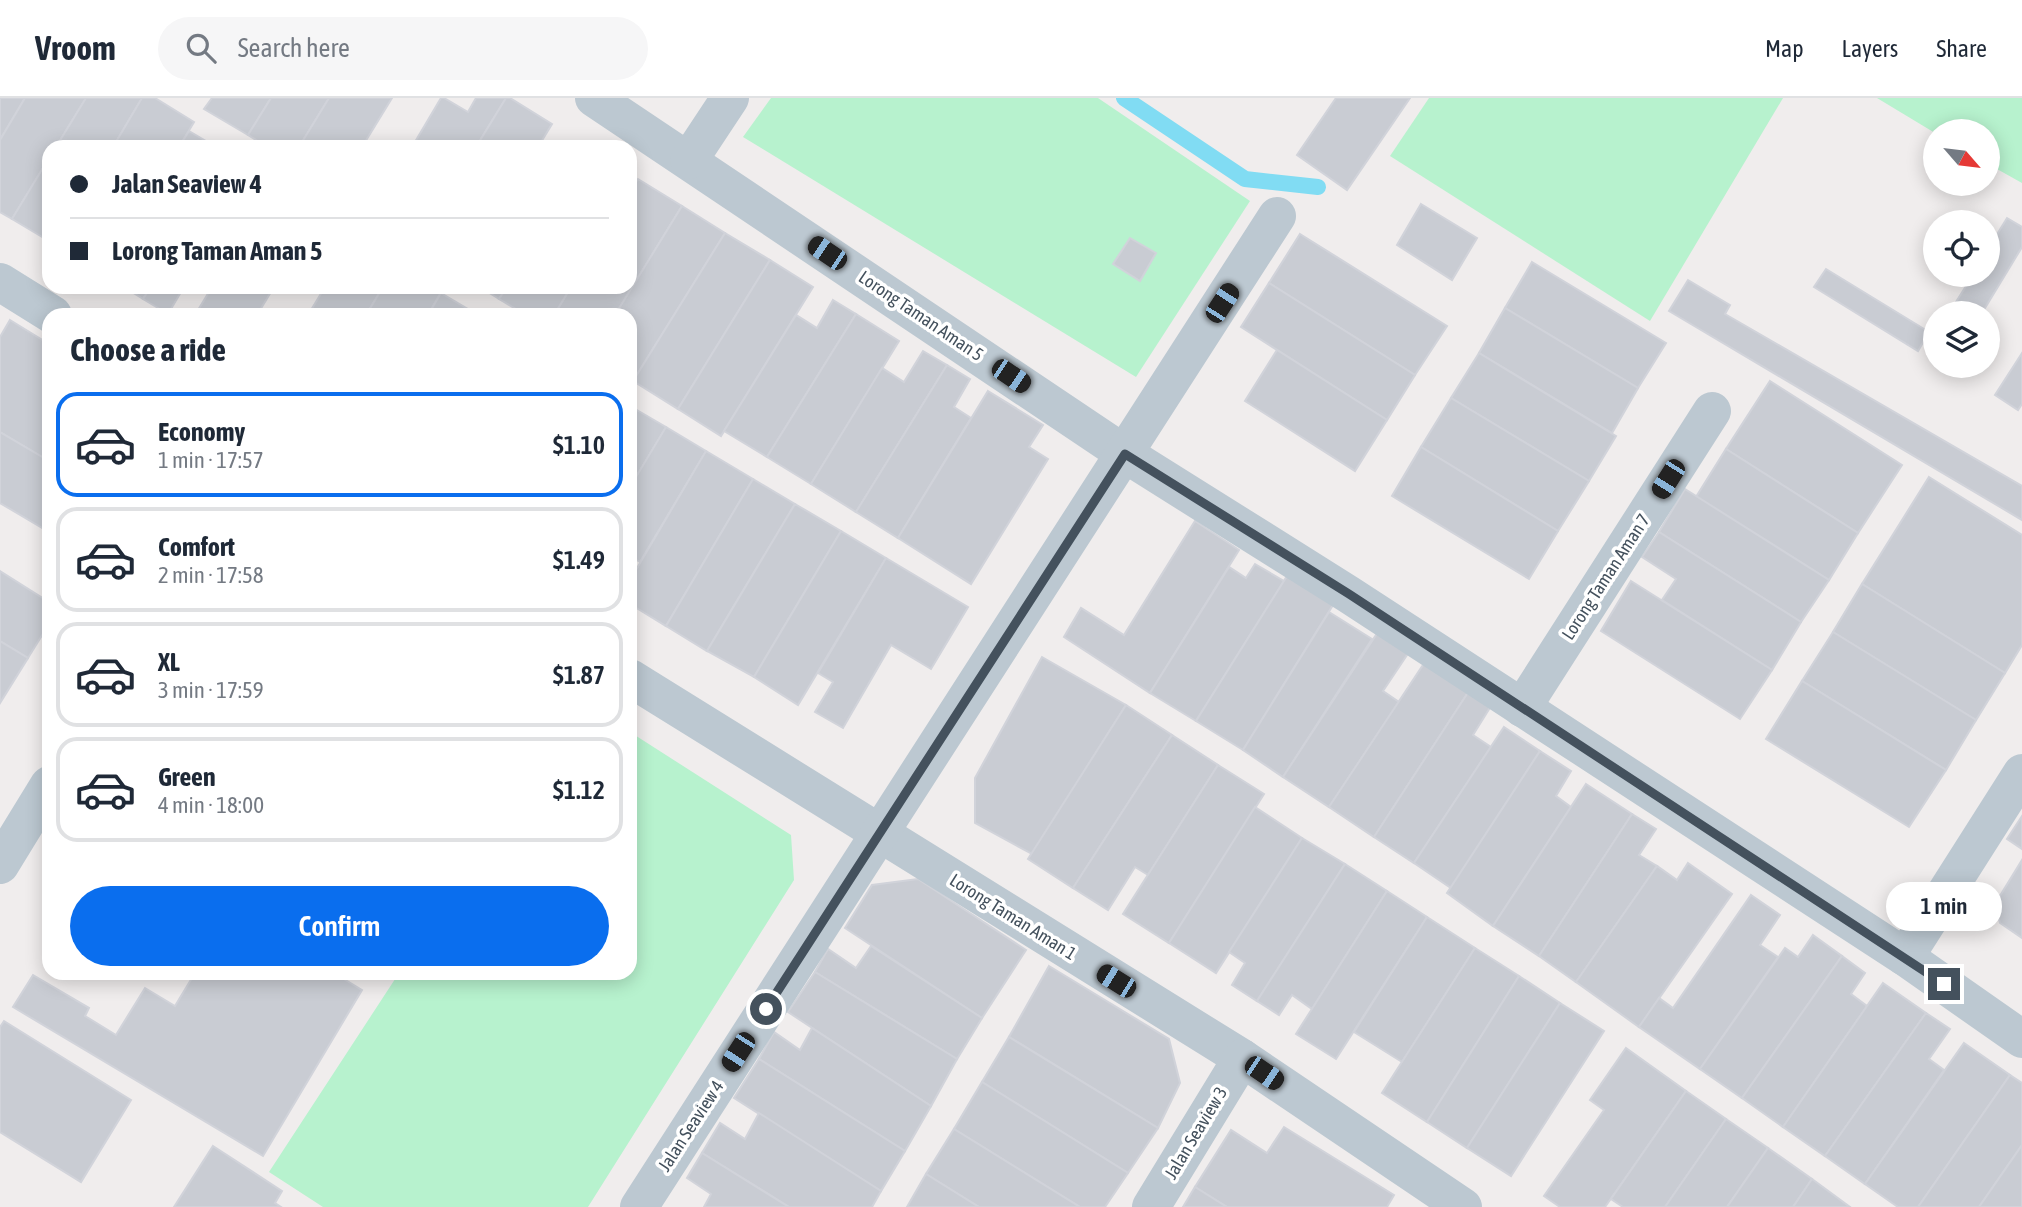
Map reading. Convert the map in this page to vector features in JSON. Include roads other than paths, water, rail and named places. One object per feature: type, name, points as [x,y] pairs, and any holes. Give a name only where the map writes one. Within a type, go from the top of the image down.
[{"type":"street","name":"Lorong Taman Aman 5","points":[[594,98],[1125,454],[1349,594],[1905,957],[2022,1039]]},
{"type":"street","points":[[689,160],[730,98]]},
{"type":"street","name":"Jalan Seaview 4","points":[[639,1207],[1277,216]]},
{"type":"street","points":[[0,282],[42,308]]},
{"type":"street","name":"Lorong Taman Aman 7","points":[[1522,708],[1712,411]]},
{"type":"street","name":"Lorong Taman Aman 1","points":[[637,682],[1242,1058],[1463,1207]]},
{"type":"street","points":[[1905,957],[2022,773]]},
{"type":"street","points":[[0,865],[42,796]]},
{"type":"street","name":"Jalan Seaview 3","points":[[1151,1207],[1242,1058]]},
{"type":"waterway","points":[[1124,98],[1245,179],[1318,187]]}]
